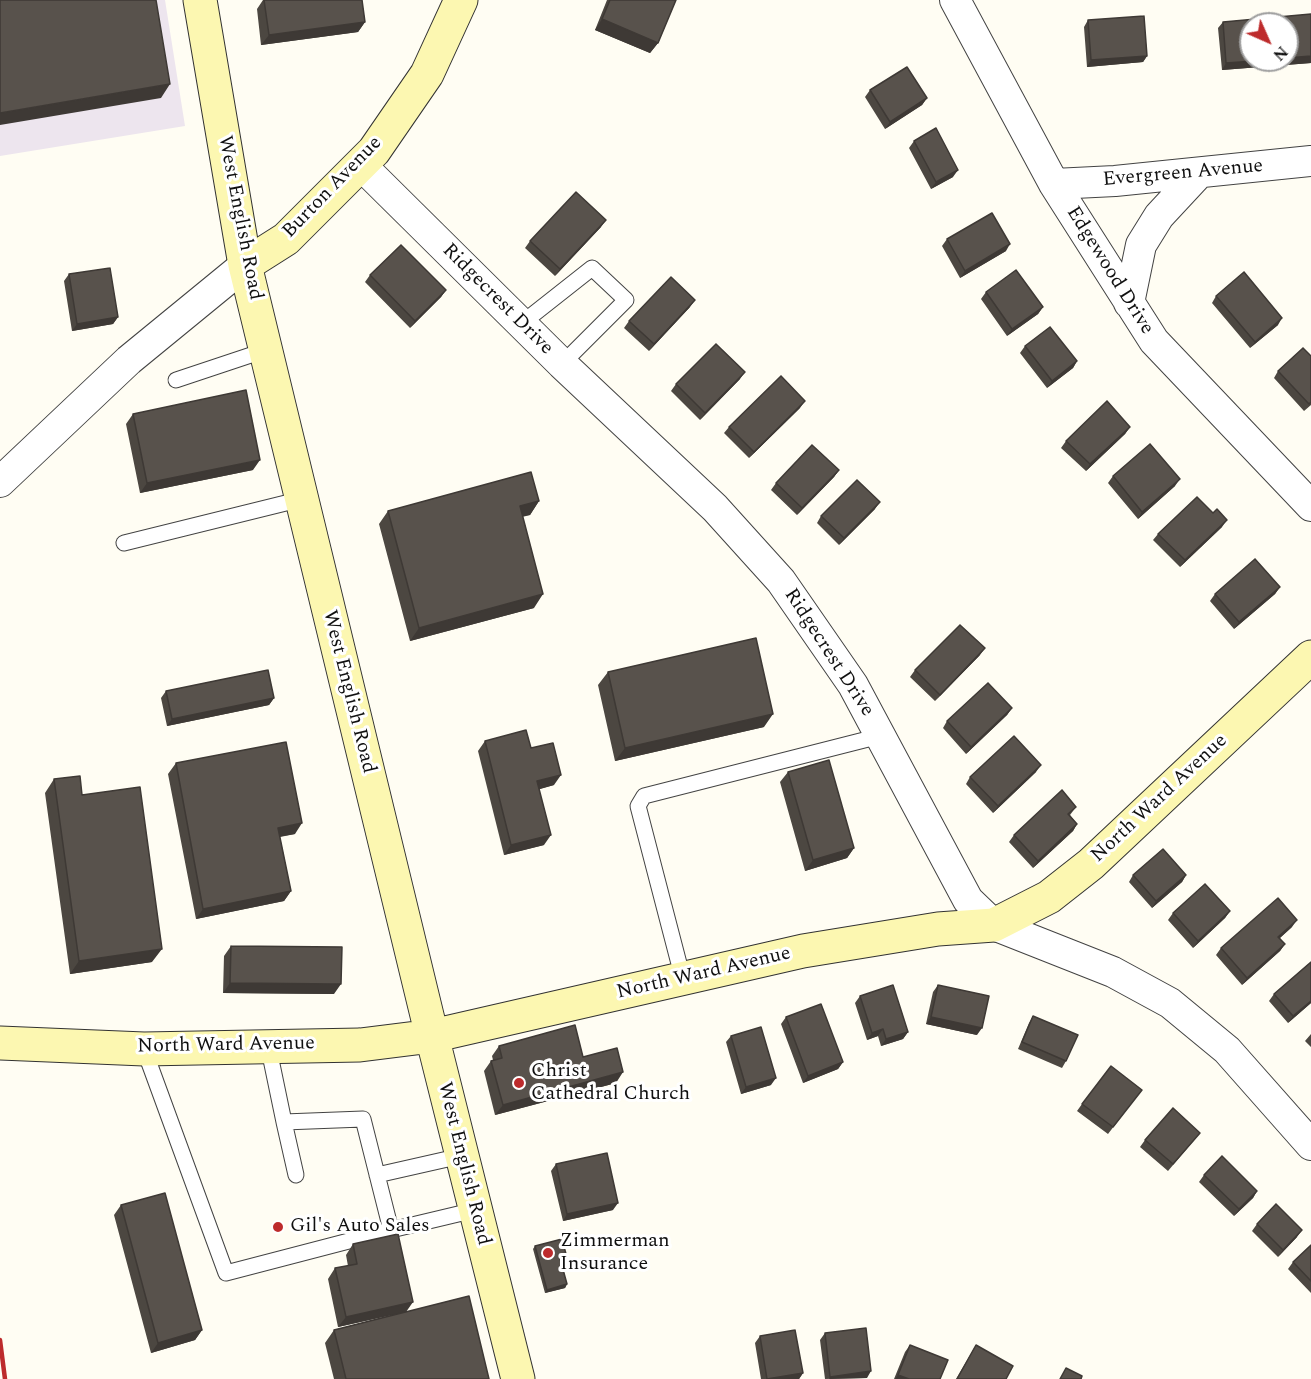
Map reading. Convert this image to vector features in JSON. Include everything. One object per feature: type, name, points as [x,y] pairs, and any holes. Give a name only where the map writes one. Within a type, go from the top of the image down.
[{"type":"street","name":"West English Road","points":[[200,0],[245,265],[461,1156],[518,1379]]},
{"type":"street","name":"Burton Avenue","points":[[0,482],[129,360],[245,265],[286,239],[361,165],[374,151],[427,74],[461,0]]},
{"type":"street","name":"Edgewood Drive","points":[[955,0],[1054,184],[1154,341],[1311,506]]},
{"type":"street","name":"Evergreen Avenue","points":[[1054,184],[1198,173],[1311,161]]},
{"type":"street","name":"Ridgecrest Drive","points":[[361,165],[562,364],[715,508],[781,581],[853,685],[968,900],[994,925],[1113,972],[1170,1003],[1227,1050],[1311,1145]]},
{"type":"street","points":[[1129,303],[1141,245],[1160,216],[1198,173]]},
{"type":"street","name":"North Ward Avenue","points":[[0,1043],[144,1049],[360,1045],[432,1036],[803,951],[938,929],[994,925],[1049,897],[1091,864],[1311,657]]},
{"type":"lane","points":[[521,324],[592,268],[626,300],[562,364]]},
{"type":"lane","points":[[176,380],[266,350]]},
{"type":"lane","points":[[124,543],[302,499]]},
{"type":"lane","points":[[683,979],[638,806],[644,796],[880,736]]},
{"type":"lane","points":[[268,1045],[296,1175]]},
{"type":"lane","points":[[144,1049],[226,1273],[475,1210]]},
{"type":"lane","points":[[284,1122],[363,1119],[391,1230]]},
{"type":"lane","points":[[377,1175],[461,1156]]},
{"type":"shaded area","points":[[0,0],[165,0],[185,126],[0,156]]},
{"type":"building","points":[[0,0],[156,0],[170,84],[0,113]]},
{"type":"building","points":[[264,0],[362,0],[365,22],[269,35]]},
{"type":"building","points":[[610,0],[676,0],[658,43],[602,19]]},
{"type":"building","points":[[1311,14],[1311,56],[1299,57],[1299,15]]},
{"type":"building","points":[[1144,16],[1147,56],[1091,60],[1088,20]]},
{"type":"building","points":[[1239,21],[1239,62],[1226,63],[1223,22]]},
{"type":"building","points":[[907,67],[927,98],[890,122],[870,90]]},
{"type":"building","points":[[936,128],[958,170],[936,182],[914,141]]},
{"type":"building","points":[[576,192],[606,220],[560,269],[530,241]]},
{"type":"building","points":[[992,213],[1010,244],[965,271],[947,239]]},
{"type":"building","points":[[401,245],[446,290],[415,321],[370,275]]},
{"type":"building","points":[[110,268],[118,317],[77,324],[69,274]]},
{"type":"building","points":[[1016,270],[1043,307],[1012,329],[986,292]]},
{"type":"building","points":[[1244,272],[1282,318],[1255,342],[1216,296]]},
{"type":"building","points":[[671,277],[695,300],[654,344],[629,321]]},
{"type":"building","points":[[1050,327],[1077,361],[1052,381],[1025,346]]},
{"type":"building","points":[[716,344],[745,372],[705,413],[676,384]]},
{"type":"building","points":[[1303,348],[1311,356],[1311,402],[1309,404],[1278,371]]},
{"type":"building","points":[[781,376],[805,401],[754,452],[729,427]]},
{"type":"building","points":[[246,390],[260,460],[147,483],[133,414]]},
{"type":"building","points":[[1107,401],[1130,427],[1090,464],[1066,441]]},
{"type":"building","points":[[1150,444],[1180,479],[1142,512],[1113,476]]},
{"type":"building","points":[[812,445],[839,470],[802,508],[776,483]]},
{"type":"building","points":[[531,472],[539,501],[520,506],[543,594],[419,628],[388,511]]},
{"type":"building","points":[[857,480],[880,502],[844,538],[821,516]]},
{"type":"building","points":[[1197,497],[1213,513],[1217,509],[1227,520],[1185,560],[1158,534]]},
{"type":"building","points":[[1255,559],[1280,587],[1239,622],[1215,594]]},
{"type":"building","points":[[960,625],[985,648],[940,695],[915,670]]},
{"type":"building","points":[[756,638],[773,714],[625,748],[608,672]]},
{"type":"building","points":[[268,670],[274,698],[172,719],[166,691]]},
{"type":"building","points":[[988,683],[1012,708],[971,747],[947,721]]},
{"type":"building","points":[[526,730],[531,748],[553,743],[561,775],[537,781],[551,835],[511,845],[485,741]]},
{"type":"building","points":[[1014,736],[1041,765],[998,806],[970,777]]},
{"type":"building","points":[[286,742],[302,823],[278,828],[291,891],[203,909],[176,763]]},
{"type":"building","points":[[829,760],[854,848],[813,860],[788,772]]},
{"type":"building","points":[[80,776],[82,795],[140,787],[162,949],[79,961],[54,779]]},
{"type":"building","points":[[1062,790],[1076,807],[1068,814],[1077,824],[1038,861],[1014,835]]},
{"type":"building","points":[[1163,849],[1186,875],[1156,901],[1133,875]]},
{"type":"building","points":[[1205,884],[1230,911],[1198,941],[1173,913]]},
{"type":"building","points":[[1278,898],[1297,920],[1278,937],[1285,944],[1247,978],[1221,948]]},
{"type":"building","points":[[231,946],[342,947],[341,984],[230,983]]},
{"type":"building","points":[[1311,962],[1311,1001],[1293,1016],[1274,994]]},
{"type":"building","points":[[893,985],[908,1032],[886,1039],[883,1029],[872,1033],[860,996]]},
{"type":"building","points":[[938,985],[989,996],[982,1028],[931,1017]]},
{"type":"building","points":[[821,1004],[843,1062],[808,1076],[786,1017]]},
{"type":"building","points":[[1033,1016],[1078,1035],[1066,1061],[1022,1042]]},
{"type":"building","points":[[575,1025],[583,1057],[617,1048],[623,1072],[503,1105],[491,1061],[502,1058],[499,1046]]},
{"type":"building","points":[[761,1027],[776,1078],[746,1087],[731,1036]]},
{"type":"building","points":[[1111,1066],[1142,1090],[1113,1127],[1082,1104]]},
{"type":"building","points":[[1173,1108],[1200,1133],[1173,1164],[1145,1140]]},
{"type":"building","points":[[607,1153],[618,1203],[567,1214],[556,1164]]},
{"type":"building","points":[[1222,1156],[1257,1191],[1239,1209],[1204,1175]]},
{"type":"building","points":[[165,1193],[202,1330],[158,1343],[121,1205]]},
{"type":"building","points":[[1276,1204],[1302,1230],[1283,1250],[1257,1224]]},
{"type":"building","points":[[398,1234],[413,1302],[346,1317],[335,1268],[357,1264],[353,1244]]},
{"type":"building","points":[[562,1239],[566,1254],[559,1255],[567,1284],[547,1290],[535,1246]]},
{"type":"building","points":[[1311,1245],[1311,1281],[1293,1262]]},
{"type":"building","points":[[469,1296],[489,1379],[346,1379],[334,1330]]},
{"type":"building","points":[[866,1328],[871,1371],[830,1377],[825,1333]]},
{"type":"building","points":[[795,1330],[803,1373],[767,1379],[760,1336]]},
{"type":"building","points":[[910,1345],[948,1360],[940,1379],[909,1379],[898,1375]]},
{"type":"building","points":[[976,1345],[1013,1366],[1006,1379],[957,1379]]},
{"type":"building","points":[[1066,1368],[1082,1376],[1081,1379],[1060,1379]]},
{"type":"railway","points":[[0,1340],[5,1379]]},
{"type":"place","name":"Christ Cathedral Church","points":[[519,1083]]},
{"type":"place","name":"Gil's Auto Sales","points":[[278,1227]]},
{"type":"place","name":"Zimmerman Insurance","points":[[548,1253]]}]
